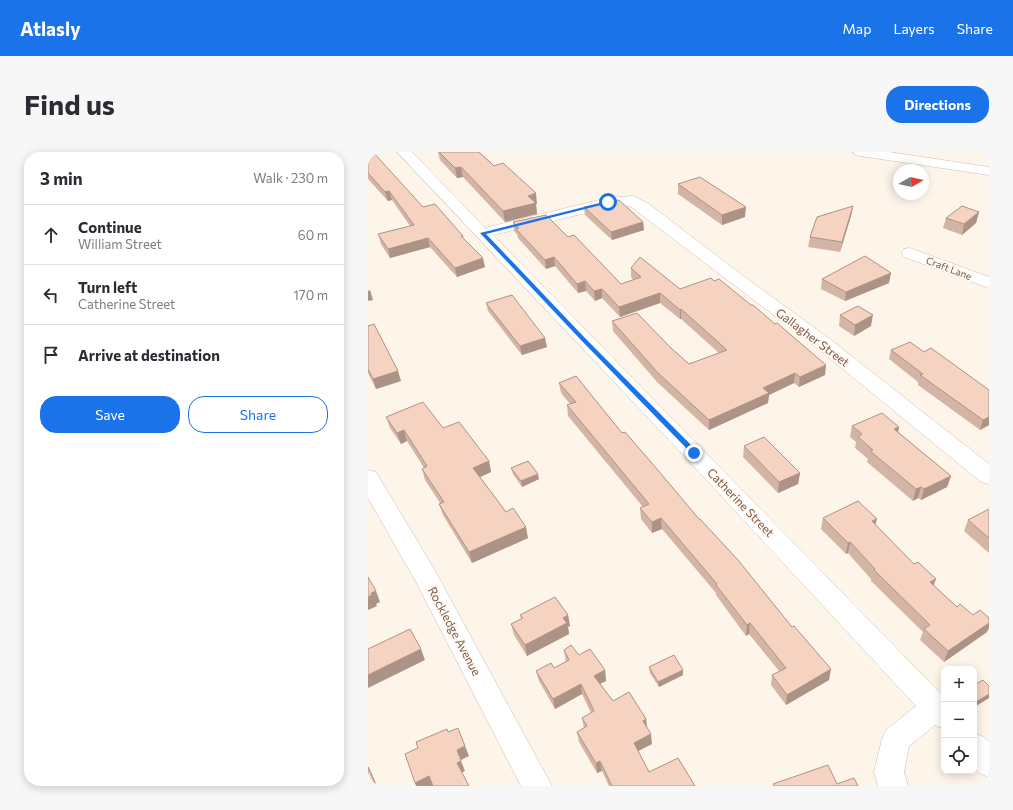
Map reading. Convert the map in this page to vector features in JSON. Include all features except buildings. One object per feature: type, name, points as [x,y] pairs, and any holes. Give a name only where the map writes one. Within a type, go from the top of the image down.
[{"type":"street","name":"Catherine Street","points":[[404,152],[940,711]]},
{"type":"street","points":[[860,152],[889,154],[989,171]]},
{"type":"street","name":"Gallagher Street","points":[[483,233],[608,202],[635,202],[644,207],[728,273],[824,344],[989,476]]},
{"type":"street","name":"Craft Lane","points":[[910,253],[989,283]]},
{"type":"street","name":"Rockledge Avenue","points":[[368,478],[424,574],[537,786]]},
{"type":"street","points":[[893,786],[889,772],[896,739],[940,711]]},
{"type":"street","points":[[977,750],[989,763]]},
{"type":"route","points":[[608,202],[483,233],[582,338],[694,453]]}]
